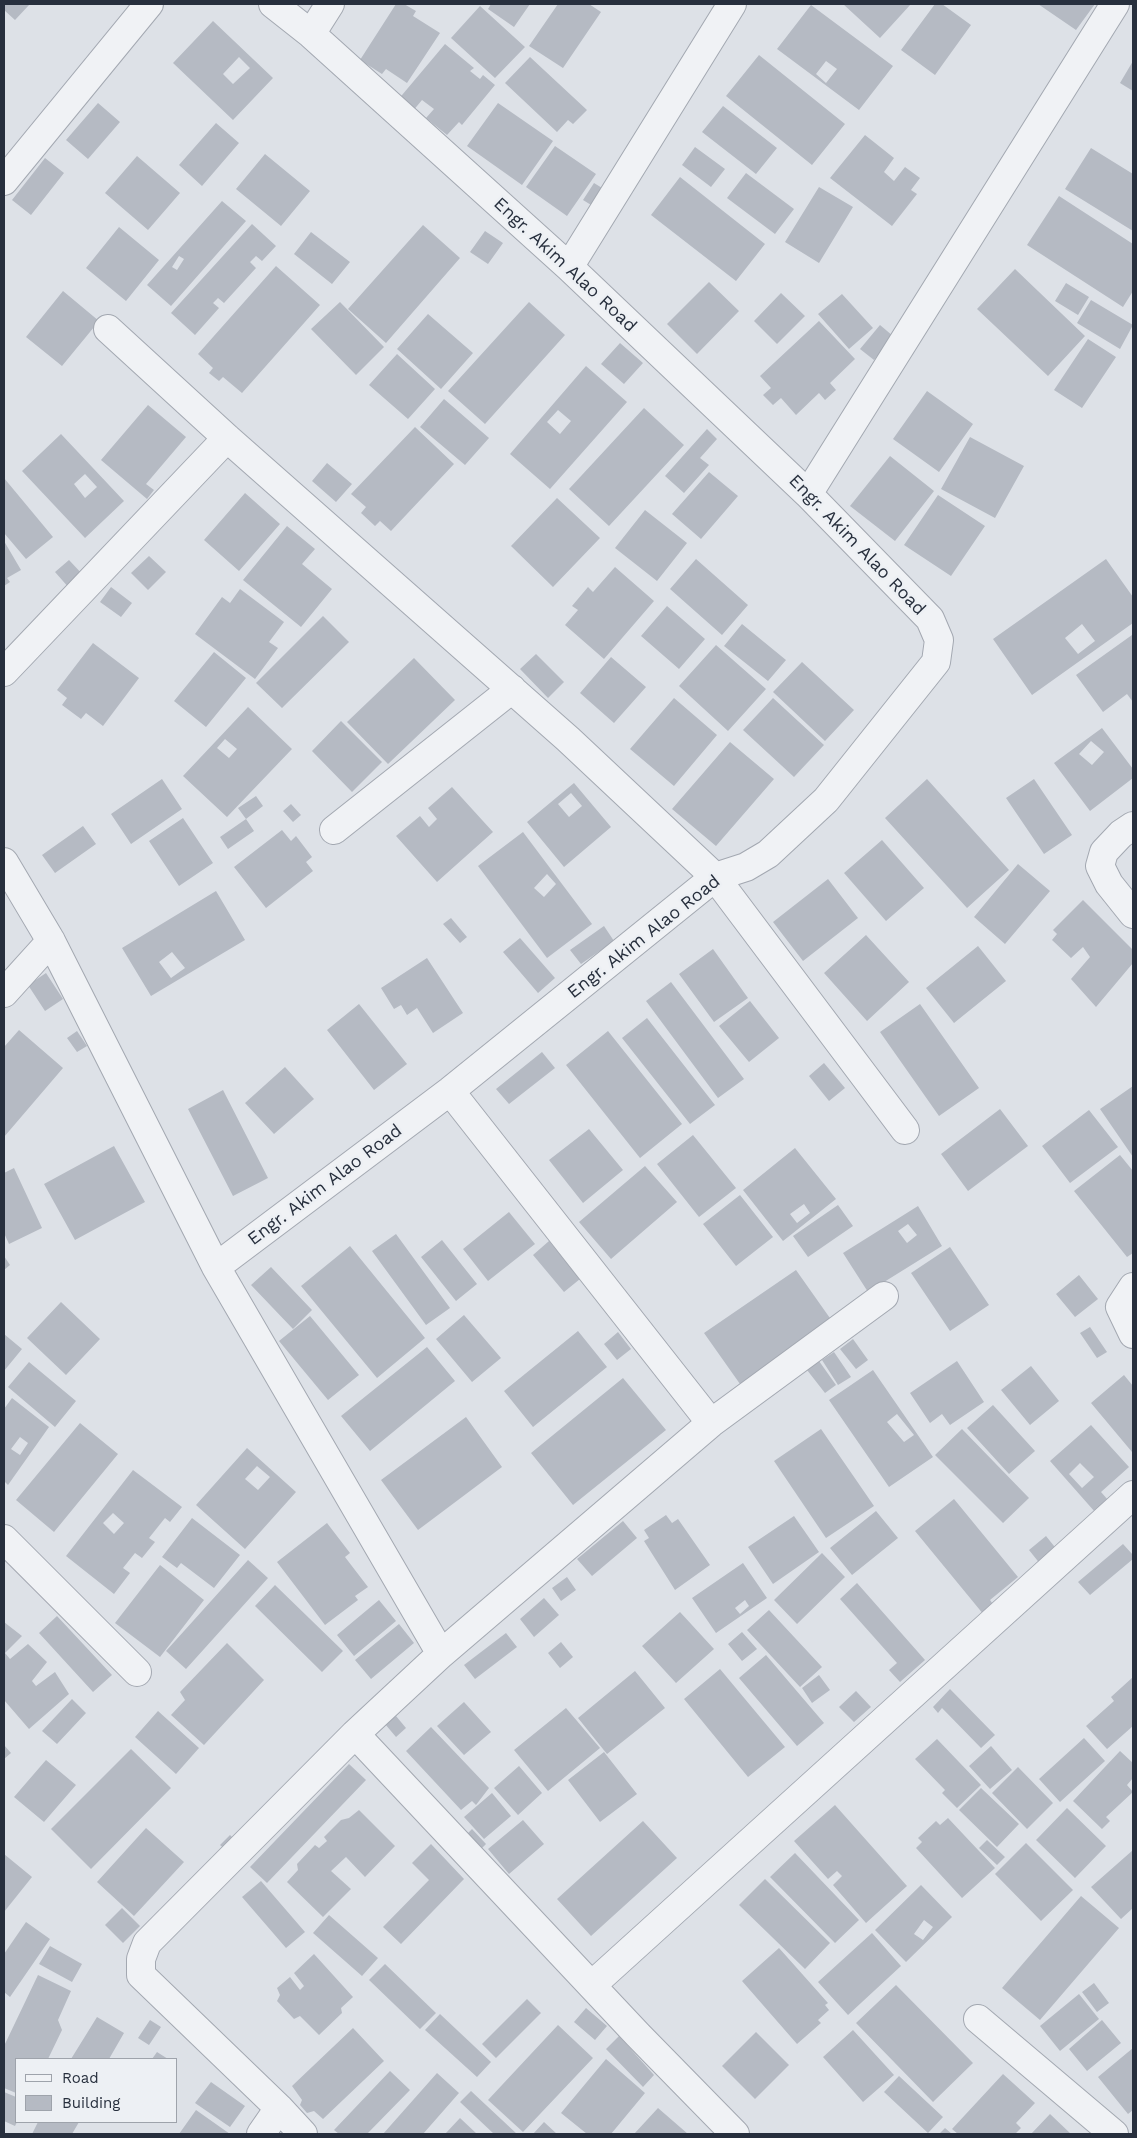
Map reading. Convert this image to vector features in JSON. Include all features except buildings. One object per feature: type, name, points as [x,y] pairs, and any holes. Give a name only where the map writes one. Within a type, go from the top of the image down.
[{"type":"street","points":[[7,170],[149,4]]},
{"type":"street","name":"Engr. Akim Alao Road","points":[[216,1267],[450,1091],[715,877],[746,867],[768,854],[826,800],[936,662],[939,640],[930,619],[808,494],[569,267],[311,34],[273,4]]},
{"type":"street","points":[[311,34],[330,4]]},
{"type":"street","points":[[569,267],[732,4]]},
{"type":"street","points":[[808,494],[1115,4]]},
{"type":"street","points":[[108,329],[227,438],[568,739],[715,877],[905,1130]]},
{"type":"street","points":[[4,672],[227,438]]},
{"type":"street","points":[[334,830],[512,689]]},
{"type":"street","points":[[1133,826],[1121,834],[1104,852],[1100,866],[1109,884],[1133,914]]},
{"type":"street","points":[[4,862],[51,941],[216,1267],[441,1654]]},
{"type":"street","points":[[4,993],[51,941]]},
{"type":"street","points":[[450,1091],[711,1423]]},
{"type":"street","points":[[1133,1287],[1120,1307],[1133,1334]]},
{"type":"street","points":[[303,2134],[279,2108],[141,1975],[141,1959],[147,1943],[355,1734],[441,1654],[711,1423],[884,1296]]},
{"type":"street","points":[[592,1986],[1133,1495]]},
{"type":"street","points":[[4,1541],[137,1672]]},
{"type":"street","points":[[355,1734],[592,1986],[735,2134]]},
{"type":"street","points":[[978,2019],[1114,2134]]},
{"type":"street","points":[[261,2134],[279,2108]]}]
